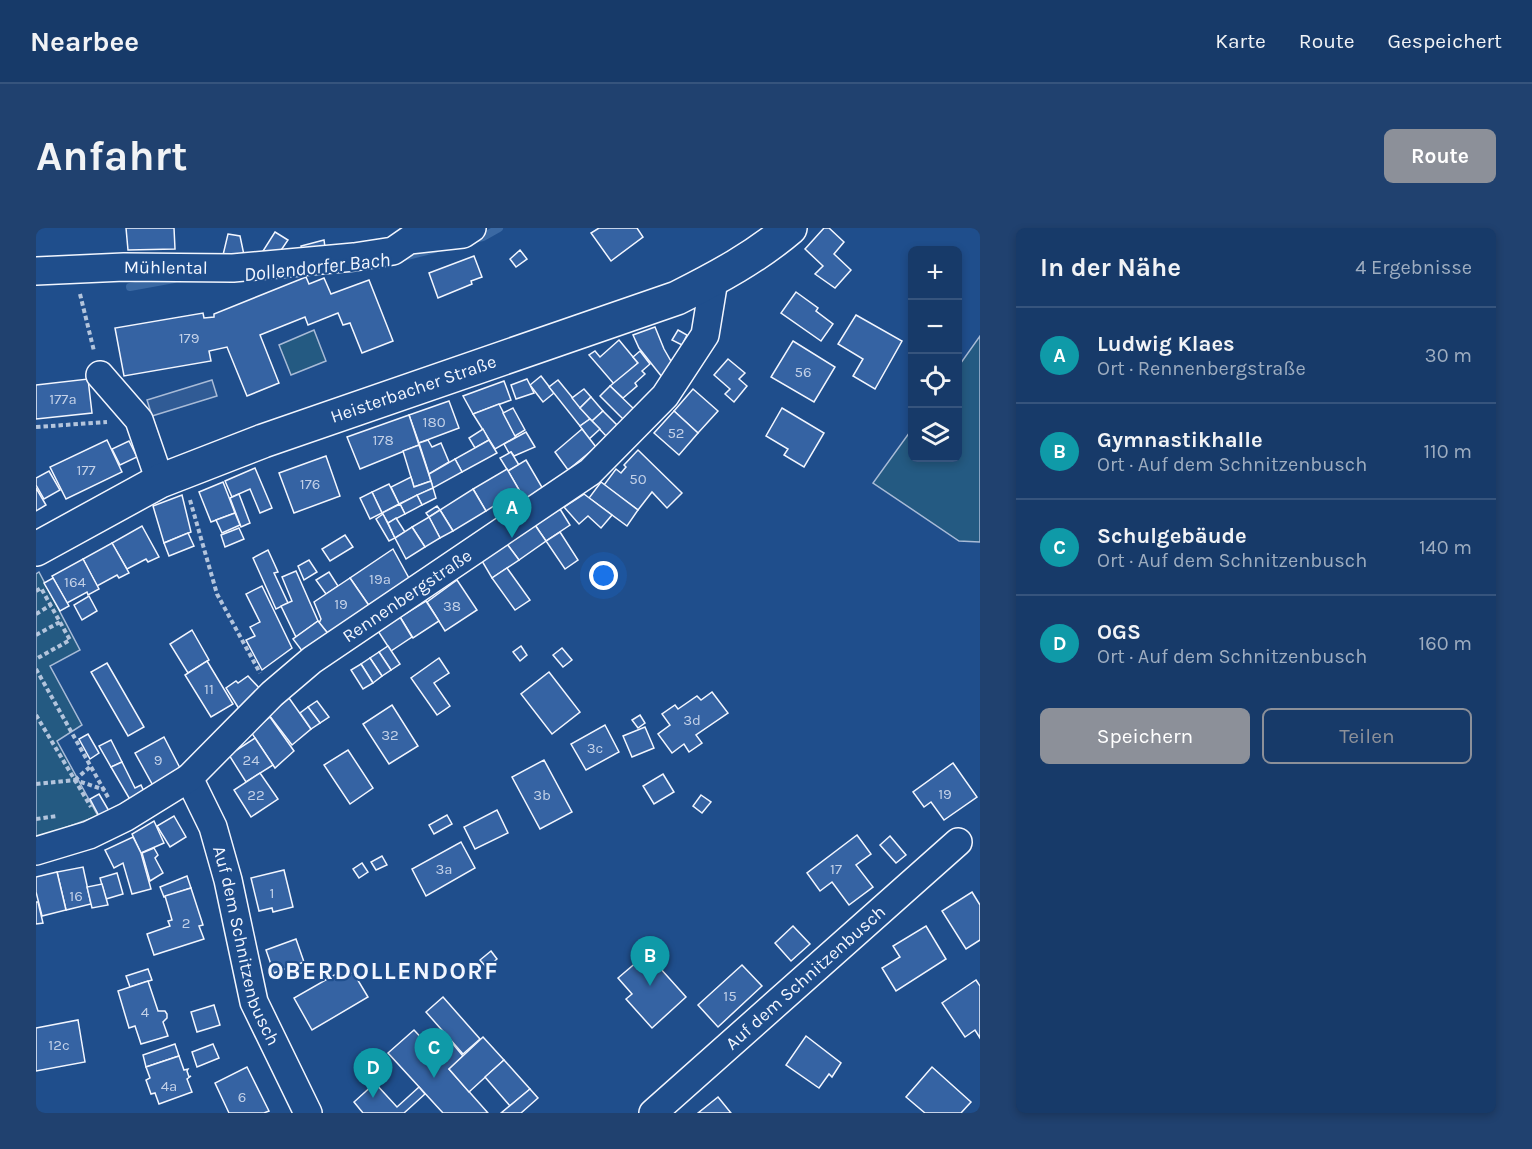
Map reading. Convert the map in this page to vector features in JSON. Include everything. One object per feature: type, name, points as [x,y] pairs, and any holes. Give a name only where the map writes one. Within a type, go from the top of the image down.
[{"type":"main road","name":"Heisterbacher Straße","points":[[36,549],[170,477],[263,441],[677,298],[714,280],[752,257],[789,228]]},
{"type":"street","name":"Mühlental","points":[[36,271],[73,268],[233,267],[354,257],[393,250],[409,240],[463,234],[472,228]]},
{"type":"street","name":"Rennenbergstraße","points":[[36,851],[89,835],[121,819],[189,778],[272,694],[312,660],[590,472],[664,396],[705,335],[714,280]]},
{"type":"street","points":[[100,375],[139,420],[170,477]]},
{"type":"street","name":"Auf dem Schnitzenbusch","points":[[189,778],[213,827],[228,880],[254,1002],[308,1113]]},
{"type":"street","name":"Auf dem Schnitzenbusch","points":[[652,1113],[958,842]]},
{"type":"path","points":[[73,268],[100,375]]},
{"type":"path","points":[[36,427],[139,420]]},
{"type":"path","points":[[170,477],[217,594],[272,694]]},
{"type":"path","points":[[36,591],[41,588],[70,640],[36,659]]},
{"type":"path","points":[[36,614],[51,605]]},
{"type":"path","points":[[36,635],[60,622]]},
{"type":"path","points":[[36,669],[121,819]]},
{"type":"path","points":[[36,716],[93,809]]},
{"type":"path","points":[[75,780],[90,766]]},
{"type":"path","points":[[36,784],[75,780],[105,790]]},
{"type":"shaded area","points":[[314,330],[326,361],[291,375],[279,345]]},
{"type":"shaded area","points":[[980,336],[980,542],[959,541],[873,483],[908,435],[908,462],[962,462],[962,361]]},
{"type":"shaded area","points":[[212,380],[217,396],[152,416],[147,400]]},
{"type":"shaded area","points":[[39,572],[80,650],[50,666],[82,725],[57,741],[98,816],[36,838],[36,574]]},
{"type":"building","points":[[126,228],[174,228],[175,249],[128,250]]},
{"type":"building","points":[[599,228],[637,228],[643,237],[611,261],[591,233]]},
{"type":"building","points":[[824,228],[829,228],[844,242],[834,254],[851,270],[835,288],[815,274],[823,266],[805,249]]},
{"type":"building","points":[[275,232],[288,240],[275,259],[263,251]]},
{"type":"building","points":[[228,234],[240,236],[244,255],[223,255]]},
{"type":"building","points":[[324,240],[326,254],[303,256],[301,246]]},
{"type":"building","points":[[520,250],[527,259],[516,267],[510,259]]},
{"type":"building","points":[[474,256],[482,277],[471,281],[472,284],[438,298],[429,273]]},
{"type":"building","points":[[306,277],[309,284],[324,278],[331,294],[369,280],[393,341],[362,353],[350,323],[343,325],[338,313],[308,325],[305,317],[260,335],[279,383],[247,396],[227,347],[209,351],[211,361],[124,376],[115,328],[203,313],[204,318],[214,317],[214,314]]},
{"type":"building","points":[[796,292],[818,308],[816,311],[833,324],[821,341],[781,313]]},
{"type":"building","points":[[856,315],[902,341],[875,389],[853,376],[863,359],[838,344]]},
{"type":"building","points":[[655,327],[672,363],[662,377],[639,348],[633,335]]},
{"type":"building","points":[[678,330],[687,335],[682,345],[672,340]]},
{"type":"building","points":[[619,340],[638,363],[614,384],[589,355],[595,351],[600,357]]},
{"type":"building","points":[[793,341],[835,367],[814,402],[771,377]]},
{"type":"building","points":[[640,351],[650,364],[642,371],[645,374],[635,383],[637,386],[623,398],[610,386],[638,363],[633,357]]},
{"type":"building","points":[[728,359],[745,373],[739,379],[747,386],[734,402],[725,394],[730,389],[714,375]]},
{"type":"building","points":[[541,376],[554,393],[543,402],[530,385]]},
{"type":"building","points":[[88,379],[92,413],[36,419],[36,385]]},
{"type":"building","points":[[527,379],[534,393],[516,399],[511,385]]},
{"type":"building","points":[[558,380],[590,419],[580,426],[549,387]]},
{"type":"building","points":[[504,381],[511,400],[473,414],[463,396]]},
{"type":"building","points":[[610,386],[635,410],[625,421],[600,396]]},
{"type":"building","points":[[584,389],[591,397],[580,408],[572,398]]},
{"type":"building","points":[[693,389],[718,411],[698,433],[674,411]]},
{"type":"building","points":[[591,397],[603,411],[592,421],[580,408]]},
{"type":"building","points":[[449,401],[459,428],[419,443],[409,415]]},
{"type":"building","points":[[499,404],[516,437],[495,449],[473,414]]},
{"type":"building","points":[[513,408],[525,430],[515,436],[503,413]]},
{"type":"building","points":[[782,408],[824,433],[804,467],[784,455],[788,449],[766,436]]},
{"type":"building","points":[[603,411],[618,426],[607,437],[592,421]]},
{"type":"building","points":[[674,411],[698,433],[679,455],[654,433]]},
{"type":"building","points":[[409,415],[419,445],[360,469],[347,437]]},
{"type":"building","points":[[590,419],[600,429],[589,439],[580,426]]},
{"type":"building","points":[[483,429],[489,440],[475,448],[469,438]]},
{"type":"building","points":[[582,429],[596,447],[568,470],[555,452]]},
{"type":"building","points":[[526,432],[535,447],[514,456],[511,452],[509,453],[504,444]]},
{"type":"building","points":[[107,440],[122,472],[66,499],[50,467]]},
{"type":"building","points":[[428,440],[432,447],[441,443],[449,462],[429,474],[419,443]]},
{"type":"building","points":[[489,440],[497,453],[462,472],[455,459]]},
{"type":"building","points":[[129,441],[137,457],[120,465],[112,449]]},
{"type":"building","points":[[419,445],[431,481],[414,487],[403,451]]},
{"type":"building","points":[[638,450],[682,493],[667,508],[652,492],[638,510],[604,485],[616,469],[621,473],[626,467],[624,465]]},
{"type":"building","points":[[511,452],[519,465],[508,471],[500,458]]},
{"type":"building","points":[[326,456],[340,496],[294,513],[279,473]]},
{"type":"building","points":[[455,459],[462,472],[433,488],[429,474]]},
{"type":"building","points":[[526,460],[543,489],[525,500],[508,471]]},
{"type":"building","points":[[255,468],[272,508],[260,513],[250,489],[232,497],[225,481]]},
{"type":"building","points":[[507,469],[519,490],[486,511],[473,489]]},
{"type":"building","points":[[49,471],[60,490],[44,499],[36,485],[36,478]]},
{"type":"building","points":[[411,477],[414,487],[431,481],[433,488],[399,504],[391,487]]},
{"type":"building","points":[[223,482],[235,513],[211,522],[199,492]]},
{"type":"building","points":[[601,482],[638,510],[627,526],[589,498]]},
{"type":"building","points":[[389,484],[399,504],[382,513],[372,492]]},
{"type":"building","points":[[36,488],[46,505],[36,511]]},
{"type":"building","points":[[433,488],[436,498],[422,505],[417,495]]},
{"type":"building","points":[[473,489],[486,511],[453,531],[440,510]]},
{"type":"building","points":[[372,492],[382,513],[370,519],[360,498]]},
{"type":"building","points":[[239,494],[250,523],[241,527],[230,498]]},
{"type":"building","points":[[584,494],[612,515],[601,528],[588,516],[579,524],[564,507]]},
{"type":"building","points":[[182,495],[191,532],[164,543],[153,506]]},
{"type":"building","points":[[417,495],[422,505],[405,514],[400,504]]},
{"type":"building","points":[[400,504],[405,514],[388,523],[382,513]]},
{"type":"building","points":[[437,506],[440,510],[429,517],[426,513]]},
{"type":"building","points":[[560,509],[570,525],[546,541],[535,525]]},
{"type":"building","points":[[440,510],[453,531],[440,538],[429,517]]},
{"type":"building","points":[[235,513],[240,525],[222,533],[216,520]]},
{"type":"building","points":[[383,514],[395,538],[389,541],[376,519]]},
{"type":"building","points":[[429,517],[440,538],[425,547],[412,527]]},
{"type":"building","points":[[396,518],[405,532],[395,538],[388,523]]},
{"type":"building","points":[[535,525],[546,541],[519,560],[507,544]]},
{"type":"building","points":[[142,526],[159,557],[148,562],[146,559],[127,569],[112,543]]},
{"type":"building","points":[[412,527],[425,547],[406,559],[395,538]]},
{"type":"building","points":[[239,528],[244,539],[225,547],[221,535]]},
{"type":"building","points":[[560,532],[578,560],[565,569],[546,541]]},
{"type":"building","points":[[188,533],[194,546],[169,556],[164,543]]},
{"type":"building","points":[[345,535],[353,547],[330,561],[322,549]]},
{"type":"building","points":[[112,543],[129,573],[119,578],[117,575],[97,586],[83,559]]},
{"type":"building","points":[[507,544],[519,560],[492,578],[482,561]]},
{"type":"building","points":[[393,549],[410,580],[370,607],[350,578]]},
{"type":"building","points":[[268,550],[278,572],[274,573],[288,603],[276,609],[253,558]]},
{"type":"building","points":[[83,559],[99,589],[88,595],[87,592],[67,603],[52,576]]},
{"type":"building","points":[[309,560],[317,572],[304,580],[298,566]]},
{"type":"building","points":[[507,568],[530,600],[515,610],[492,578]]},
{"type":"building","points":[[296,571],[318,621],[296,637],[281,606],[292,601],[282,577]]},
{"type":"building","points":[[329,572],[338,586],[326,594],[316,580]]},
{"type":"building","points":[[53,578],[69,606],[60,611],[44,583]]},
{"type":"building","points":[[350,578],[370,607],[329,635],[319,623],[321,619],[314,602]]},
{"type":"building","points":[[457,580],[477,610],[445,631],[427,602]]},
{"type":"building","points":[[262,586],[292,648],[262,670],[246,640],[255,636],[250,627],[260,622],[246,594]]},
{"type":"building","points":[[89,596],[97,611],[82,620],[74,605]]},
{"type":"building","points":[[426,601],[439,621],[413,638],[400,617]]},
{"type":"building","points":[[400,617],[412,637],[391,651],[378,631]]},
{"type":"building","points":[[318,621],[330,636],[306,656],[293,639]]},
{"type":"building","points":[[192,630],[209,660],[188,673],[170,644]]},
{"type":"building","points":[[388,646],[400,664],[391,670],[379,652]]},
{"type":"building","points":[[521,646],[527,655],[520,661],[513,652]]},
{"type":"building","points":[[562,648],[572,660],[563,667],[553,655]]},
{"type":"building","points":[[379,652],[391,670],[382,676],[370,658]]},
{"type":"building","points":[[370,658],[382,676],[373,683],[361,664]]},
{"type":"building","points":[[439,658],[449,673],[434,683],[450,706],[437,715],[411,678]]},
{"type":"building","points":[[207,661],[233,704],[211,717],[185,675]]},
{"type":"building","points":[[107,663],[144,727],[128,736],[91,672]]},
{"type":"building","points":[[361,664],[373,683],[363,689],[351,670]]},
{"type":"building","points":[[549,672],[580,712],[552,734],[521,694]]},
{"type":"building","points":[[248,676],[263,692],[241,712],[226,688]]},
{"type":"building","points":[[712,692],[728,713],[696,735],[702,743],[689,752],[684,744],[672,753],[658,734],[670,725],[662,714],[675,705],[678,709],[697,696],[701,700]]},
{"type":"building","points":[[289,698],[311,729],[292,745],[269,715]]},
{"type":"building","points":[[317,701],[329,717],[320,723],[308,707]]},
{"type":"building","points":[[392,705],[418,746],[389,764],[363,724]]},
{"type":"building","points":[[308,707],[320,723],[311,729],[300,713]]},
{"type":"building","points":[[640,715],[645,723],[638,728],[632,720]]},
{"type":"building","points":[[270,717],[294,751],[275,768],[251,732]]},
{"type":"building","points":[[605,725],[619,752],[586,770],[571,744]]},
{"type":"building","points":[[645,727],[654,748],[632,757],[623,736]]},
{"type":"building","points":[[88,734],[99,753],[90,759],[79,739]]},
{"type":"building","points":[[164,737],[180,768],[156,791],[135,753]]},
{"type":"building","points":[[255,738],[273,765],[246,782],[229,755]]},
{"type":"building","points":[[111,740],[122,762],[111,767],[99,746]]},
{"type":"building","points":[[348,750],[373,788],[350,804],[324,765]]},
{"type":"building","points":[[544,760],[572,812],[540,829],[512,777]]},
{"type":"building","points":[[122,762],[135,788],[141,785],[146,796],[132,803],[111,767]]},
{"type":"building","points":[[953,763],[977,797],[944,820],[931,802],[924,807],[913,792]]},
{"type":"building","points":[[260,773],[278,799],[251,817],[234,790]]},
{"type":"building","points":[[663,774],[674,792],[654,804],[643,786]]},
{"type":"building","points":[[99,794],[109,811],[99,816],[90,799]]},
{"type":"building","points":[[701,795],[711,802],[702,813],[693,806]]},
{"type":"building","points":[[497,810],[508,833],[475,849],[464,827]]},
{"type":"building","points":[[447,815],[452,824],[434,834],[429,825]]},
{"type":"building","points":[[174,816],[186,837],[170,847],[157,826]]},
{"type":"building","points":[[154,821],[164,843],[141,853],[132,834]]},
{"type":"building","points":[[857,835],[871,854],[856,865],[873,887],[849,905],[832,882],[820,891],[807,873]]},
{"type":"building","points":[[890,836],[906,855],[896,863],[880,845]]},
{"type":"building","points":[[133,837],[141,853],[151,889],[132,894],[123,863],[114,868],[105,850]]},
{"type":"building","points":[[461,842],[475,868],[426,896],[412,869]]},
{"type":"building","points":[[154,848],[158,855],[155,858],[163,873],[150,881],[142,853]]},
{"type":"building","points":[[382,856],[387,865],[376,870],[371,862]]},
{"type":"building","points":[[362,863],[368,872],[359,878],[353,869]]},
{"type":"building","points":[[83,867],[91,904],[66,910],[57,872]]},
{"type":"building","points":[[284,870],[293,907],[273,912],[272,908],[259,911],[251,878]]},
{"type":"building","points":[[57,872],[66,910],[42,916],[36,892],[36,877]]},
{"type":"building","points":[[117,873],[123,894],[106,899],[100,878]]},
{"type":"building","points":[[187,876],[191,888],[164,897],[160,887]]},
{"type":"building","points":[[102,884],[108,905],[92,908],[87,887]]},
{"type":"building","points":[[191,888],[203,925],[199,926],[204,939],[154,955],[147,934],[170,926],[168,921],[172,920],[165,896]]},
{"type":"building","points":[[972,892],[980,905],[980,940],[966,949],[942,911]]},
{"type":"building","points":[[36,902],[38,902],[43,923],[36,924]]},
{"type":"building","points":[[793,926],[810,944],[791,961],[775,943]]},
{"type":"building","points":[[926,926],[946,959],[896,991],[882,968],[900,957],[893,946]]},
{"type":"building","points":[[296,939],[304,962],[274,973],[266,950]]},
{"type":"building","points":[[491,951],[497,959],[487,968],[480,960]]},
{"type":"building","points":[[645,955],[686,997],[652,1028],[626,999],[632,994],[618,978]]},
{"type":"building","points":[[742,965],[762,986],[718,1027],[698,1005]]},
{"type":"building","points":[[148,969],[152,980],[130,987],[126,976]]},
{"type":"building","points":[[353,972],[368,997],[312,1030],[294,998],[336,974],[339,980]]},
{"type":"building","points":[[976,980],[980,986],[980,1038],[975,1030],[965,1037],[942,1003]]},
{"type":"building","points":[[148,981],[158,1011],[165,1011],[167,1014],[163,1022],[168,1036],[141,1044],[135,1026],[129,1028],[118,991]]},
{"type":"building","points":[[443,997],[480,1039],[463,1054],[426,1012]]},
{"type":"building","points":[[214,1005],[220,1025],[197,1032],[191,1012]]},
{"type":"building","points":[[78,1020],[85,1062],[36,1071],[36,1028]]},
{"type":"building","points":[[414,1030],[439,1057],[453,1044],[463,1056],[449,1069],[488,1113],[443,1113],[388,1053]]},
{"type":"building","points":[[806,1036],[841,1063],[832,1077],[829,1074],[819,1088],[786,1065]]},
{"type":"building","points":[[483,1037],[504,1060],[469,1092],[449,1069]]},
{"type":"building","points":[[175,1044],[179,1056],[146,1067],[143,1055]]},
{"type":"building","points":[[213,1044],[219,1058],[197,1067],[192,1052]]},
{"type":"building","points":[[179,1056],[184,1070],[188,1069],[189,1077],[191,1076],[187,1079],[192,1092],[159,1104],[155,1093],[151,1094],[146,1080],[150,1078],[146,1067]]},
{"type":"building","points":[[504,1060],[530,1089],[510,1106],[485,1077]]},
{"type":"building","points":[[247,1067],[269,1111],[229,1113],[215,1083]]},
{"type":"building","points":[[932,1067],[971,1102],[961,1113],[925,1113],[906,1097]]},
{"type":"building","points":[[375,1083],[397,1107],[419,1087],[425,1094],[404,1113],[363,1113],[354,1102]]},
{"type":"building","points":[[530,1089],[538,1098],[521,1113],[501,1113]]},
{"type":"building","points":[[718,1097],[731,1113],[698,1113]]},
{"type":"waterway","name":"Dollendorfer Bach","points":[[473,239],[483,237],[499,228]]},
{"type":"waterway","name":"Dollendorfer Bach","points":[[400,258],[435,249]]},
{"type":"waterway","name":"Dollendorfer Bach","points":[[130,287],[174,279]]},
{"type":"place","name":"Ludwig Klaes","points":[[512,538]]},
{"type":"place","name":"Gymnastikhalle","points":[[650,986]]},
{"type":"place","name":"Schulgebäude","points":[[434,1078]]},
{"type":"place","name":"OGS","points":[[373,1098]]},
{"type":"district","name":"OBERDOLLENDORF","points":[[383,971]]}]
